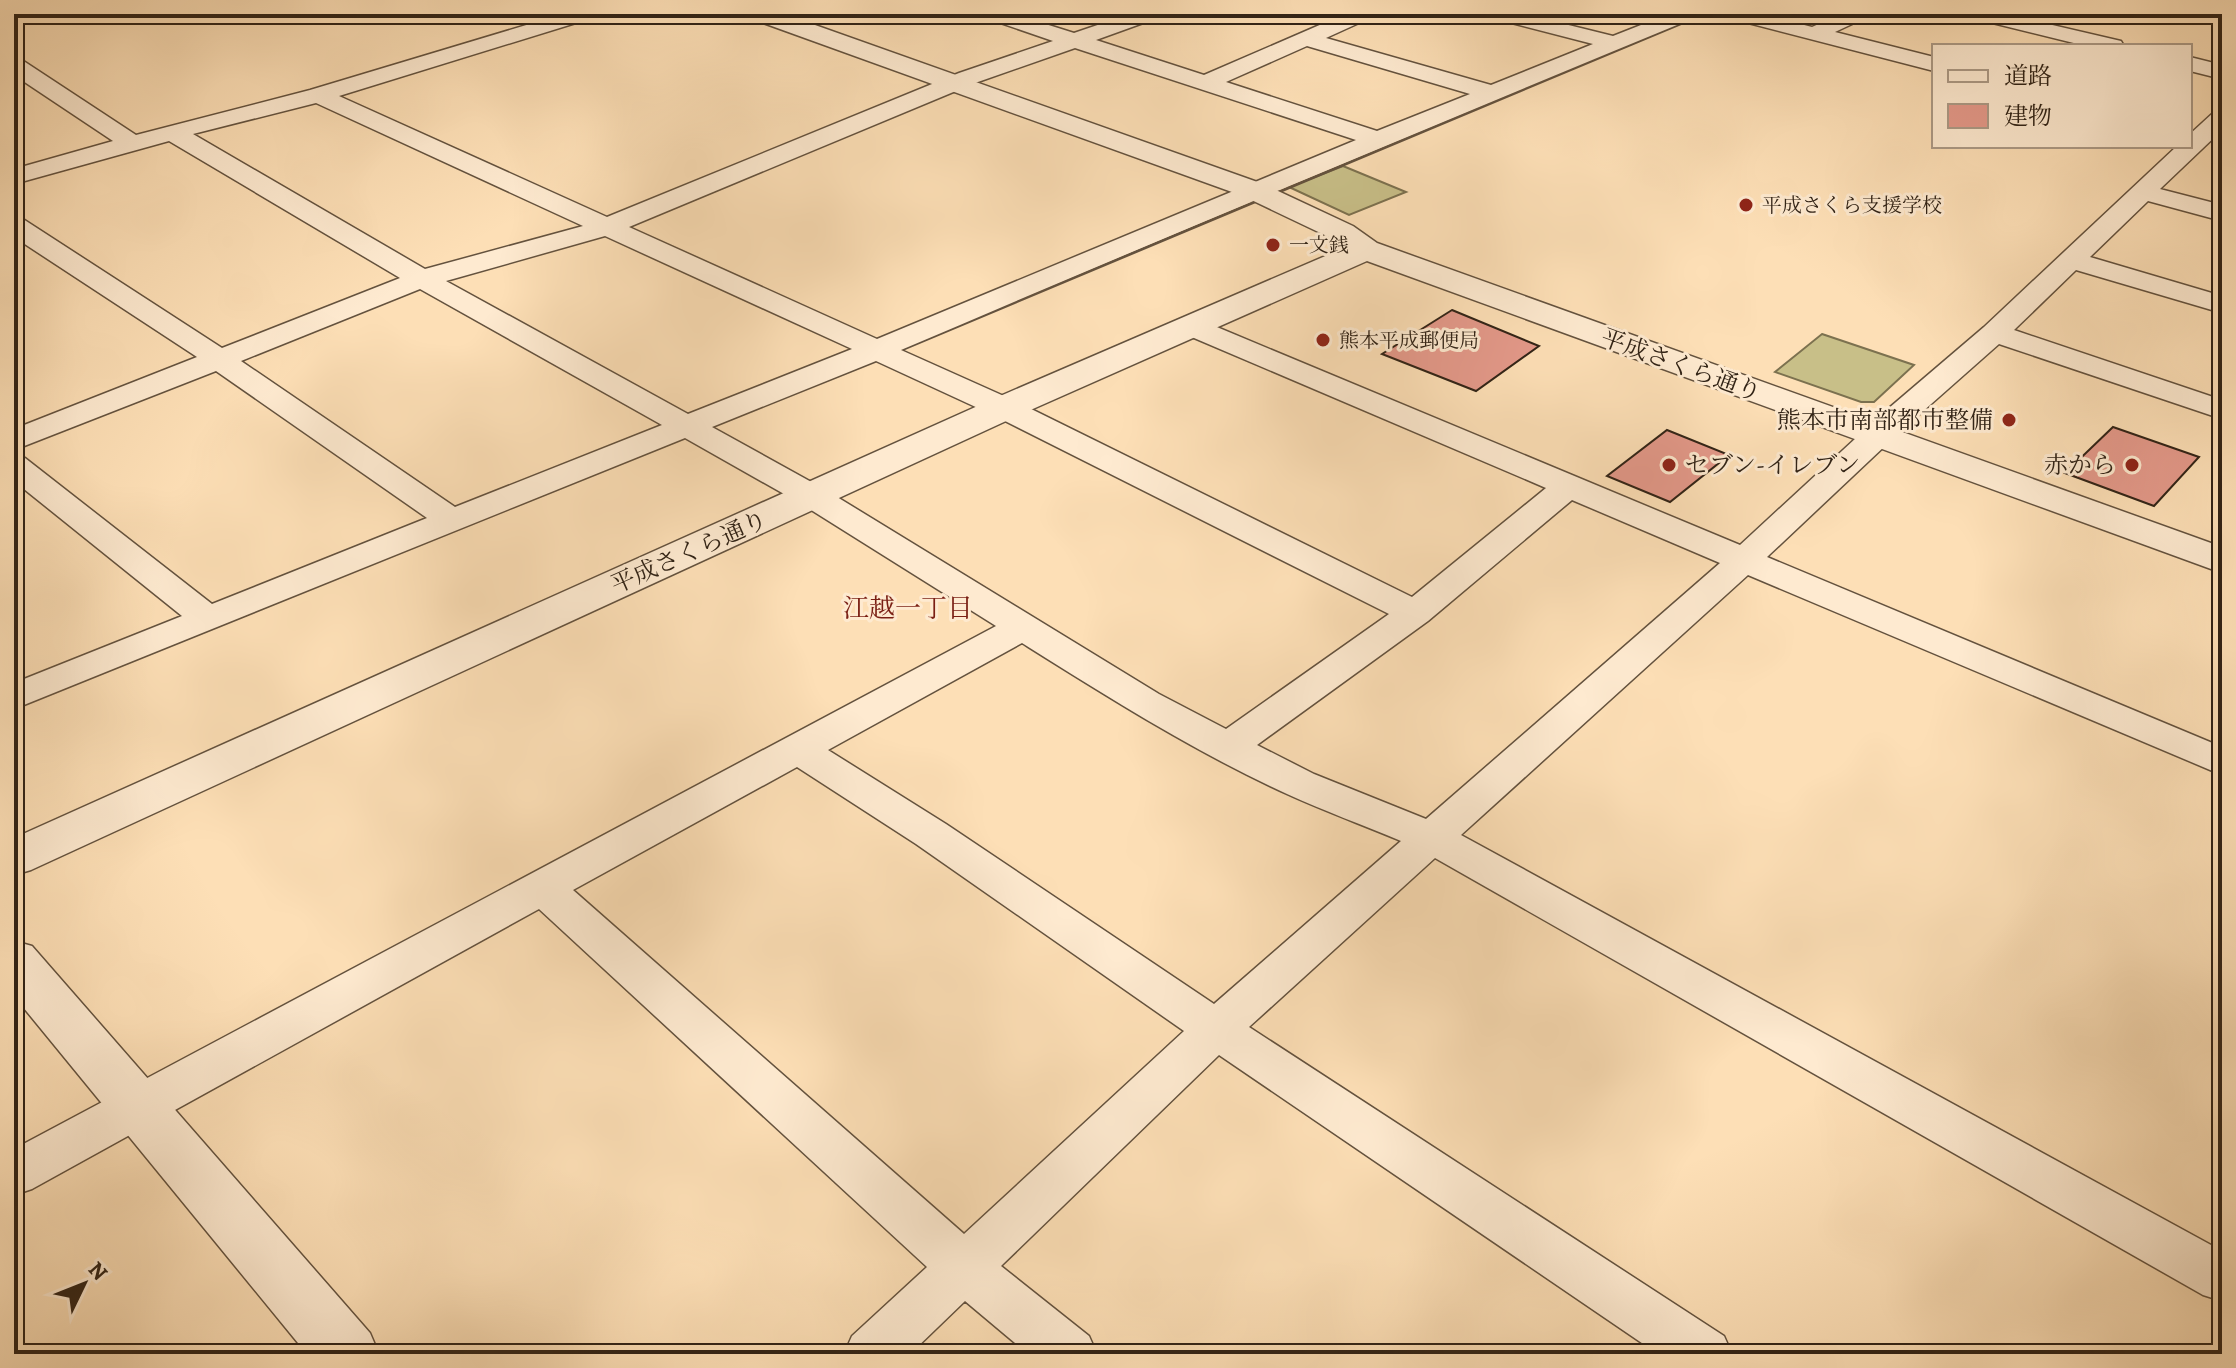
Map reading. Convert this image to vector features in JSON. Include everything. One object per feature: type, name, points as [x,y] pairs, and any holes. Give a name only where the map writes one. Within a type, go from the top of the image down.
[{"type":"street","points":[[14,177],[318,95],[585,14]]},
{"type":"street","name":"平成さくら通り","points":[[761,14],[1253,190],[1342,232],[1366,250],[2222,561]]},
{"type":"street","points":[[993,14],[1378,139]]},
{"type":"street","points":[[14,440],[422,279],[604,228],[955,84],[1150,14]]},
{"type":"street","points":[[1203,84],[1363,14]]},
{"type":"street","points":[[1499,14],[1614,43]]},
{"type":"street","points":[[14,697],[876,350],[1253,190],[1687,14]]},
{"type":"street","points":[[1736,14],[1932,64]]},
{"type":"street","points":[[1814,34],[1858,14]]},
{"type":"street","points":[[1979,14],[2105,44]]},
{"type":"street","points":[[1306,39],[1496,94]]},
{"type":"street","points":[[2192,64],[2222,72]]},
{"type":"street","points":[[14,65],[132,143]]},
{"type":"street","points":[[318,95],[1004,408],[1415,613]]},
{"type":"street","points":[[2192,146],[2210,129]]},
{"type":"street","points":[[175,134],[422,279],[812,496],[1021,628],[1227,747],[1300,784],[1433,838],[2222,1278]]},
{"type":"street","points":[[872,1354],[1216,1029],[1744,560],[1878,435],[1994,333],[2189,148]]},
{"type":"street","points":[[2142,192],[2222,213]]},
{"type":"street","points":[[14,225],[218,358],[453,521]]},
{"type":"street","name":"平成さくら通り","points":[[14,858],[1004,408],[1366,250]]},
{"type":"street","points":[[2070,260],[2222,305]]},
{"type":"street","points":[[1190,326],[2222,762]]},
{"type":"street","points":[[1994,333],[2222,410]]},
{"type":"street","points":[[14,465],[207,618]]},
{"type":"street","points":[[1227,747],[1415,613],[1569,486]]},
{"type":"street","points":[[14,1174],[1021,628]]},
{"type":"street","points":[[798,749],[931,834],[1216,1029],[1704,1354]]},
{"type":"street","points":[[543,888],[965,1268],[1069,1354]]},
{"type":"street","points":[[14,960],[347,1354]]},
{"type":"shaded area","points":[[1343,166],[1406,192],[1349,215],[1289,187]]},
{"type":"shaded area","points":[[1822,334],[1914,365],[1874,402],[1861,402],[1775,372]]},
{"type":"building","points":[[1452,310],[1539,346],[1476,391],[1382,354]]},
{"type":"building","name":"赤から","points":[[2113,427],[2199,457],[2154,506],[2065,473]]},
{"type":"building","name":"セブン-イレブン","points":[[1667,430],[1729,455],[1670,502],[1607,476]]},
{"type":"place","name":"平成さくら支援学校","points":[[1746,205]]},
{"type":"place","name":"一文銭","points":[[1273,245]]},
{"type":"place","name":"熊本平成郵便局","points":[[1323,340]]},
{"type":"place","name":"熊本市南部都市整備","points":[[2009,420]]},
{"type":"place","name":"セブン-イレブン","points":[[1669,465]]},
{"type":"place","name":"赤から","points":[[2132,465]]},
{"type":"district","name":"江越一丁目","points":[[908,608]]}]
